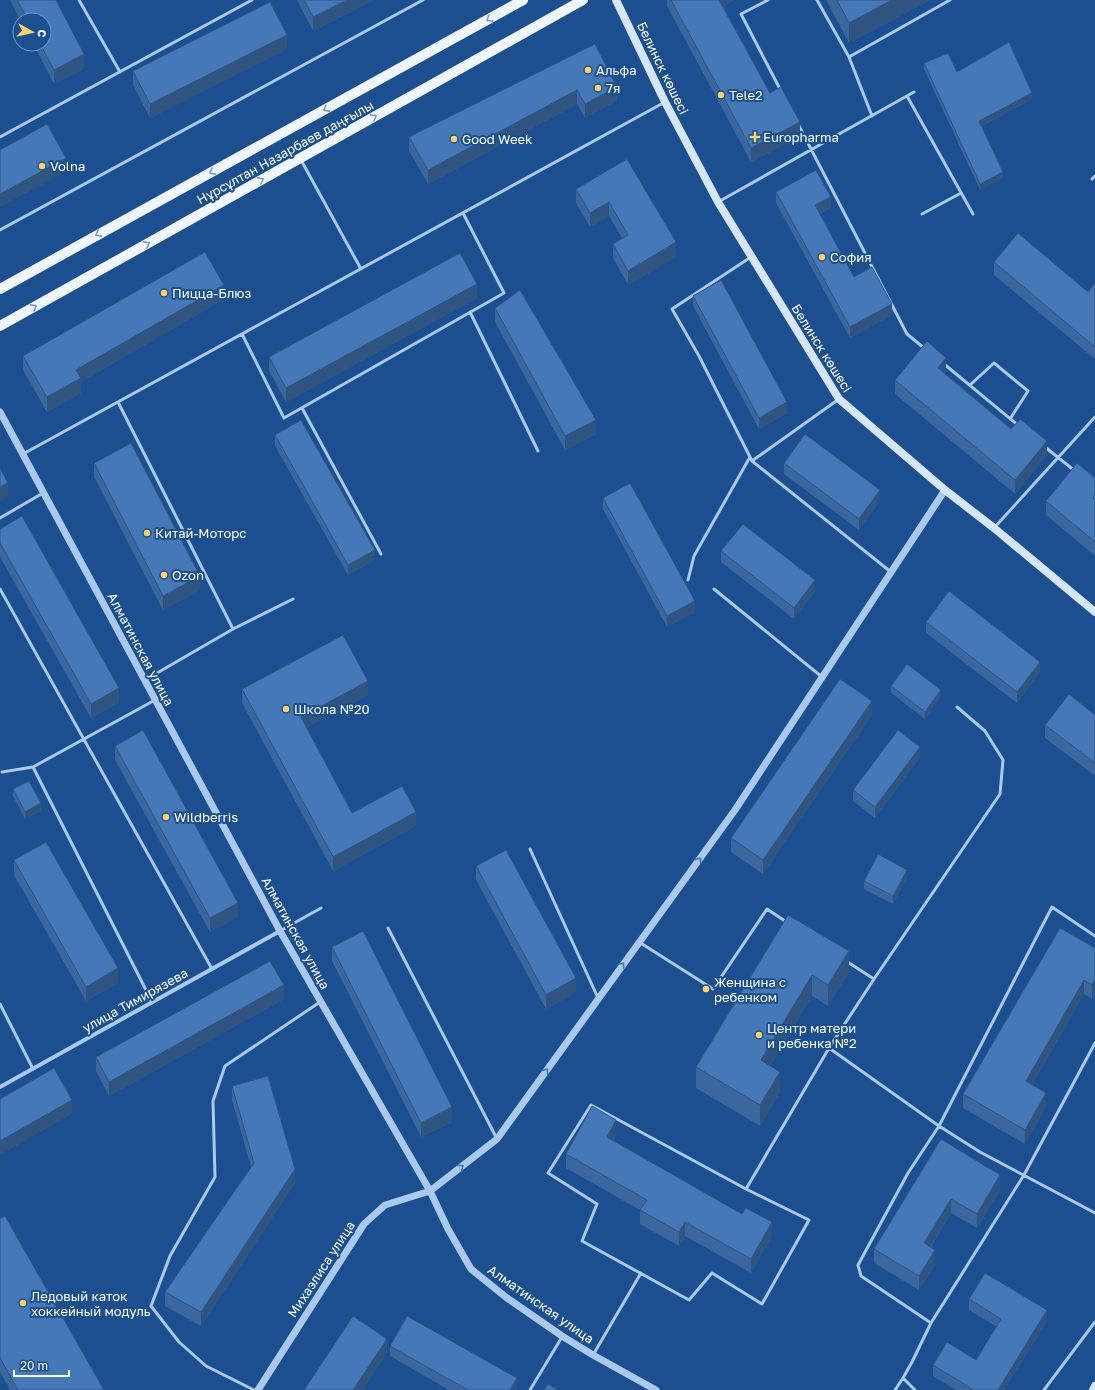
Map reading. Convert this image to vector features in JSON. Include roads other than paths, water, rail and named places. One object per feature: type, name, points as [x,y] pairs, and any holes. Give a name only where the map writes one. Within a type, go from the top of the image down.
[{"type":"main road","name":"Нұрсұлтан Назарбаев даңғылы","points":[[0,289],[523,0]]},
{"type":"main road","name":"Нұрсұлтан Назарбаев даңғылы","points":[[0,326],[584,0]]},
{"type":"main road","name":"Белинск көшесі","points":[[616,0],[665,102],[718,202],[839,399],[945,490],[994,528],[1095,612]]},
{"type":"main road","points":[[1093,1390],[1095,1386]]},
{"type":"street","name":"Алматинская улица","points":[[0,412],[280,931],[430,1191],[448,1229],[470,1269],[507,1298],[562,1336],[656,1390]]},
{"type":"street","points":[[430,1191],[497,1139],[735,810],[945,490]]},
{"type":"street","name":"улица Тимирязева","points":[[0,1087],[280,931]]},
{"type":"street","name":"Михаэлиса улица","points":[[258,1390],[364,1224],[385,1205],[430,1191]]},
{"type":"lane","points":[[79,0],[120,72]]},
{"type":"lane","points":[[0,137],[252,0]]},
{"type":"lane","points":[[0,230],[423,0]]},
{"type":"lane","points":[[768,0],[741,14],[784,95]]},
{"type":"lane","points":[[817,0],[849,57],[872,116]]},
{"type":"lane","points":[[849,57],[950,0]]},
{"type":"lane","points":[[718,202],[914,92]]},
{"type":"lane","points":[[907,96],[973,214]]},
{"type":"lane","points":[[23,454],[665,102]]},
{"type":"lane","points":[[798,123],[907,334],[930,353]]},
{"type":"lane","points":[[301,158],[361,269]]},
{"type":"lane","points":[[1092,180],[1095,176]]},
{"type":"lane","points":[[922,214],[961,193]]},
{"type":"lane","points":[[242,334],[284,418],[504,293],[463,213]]},
{"type":"lane","points":[[752,257],[672,309],[699,356],[752,461],[891,572]]},
{"type":"lane","points":[[470,312],[538,452]]},
{"type":"lane","points":[[941,362],[1022,428]]},
{"type":"lane","points":[[970,385],[994,363],[1028,391],[1010,419]]},
{"type":"lane","points":[[752,461],[839,399]]},
{"type":"lane","points":[[118,402],[233,629]]},
{"type":"lane","points":[[302,408],[382,554]]},
{"type":"lane","points":[[994,528],[1095,417]]},
{"type":"lane","points":[[1040,443],[1077,472]]},
{"type":"lane","points":[[688,580],[694,556],[750,457]]},
{"type":"lane","points":[[0,518],[44,493]]},
{"type":"lane","points":[[0,589],[212,968]]},
{"type":"lane","points":[[714,589],[822,677]]},
{"type":"lane","points":[[144,680],[233,629],[293,599]]},
{"type":"lane","points":[[2,772],[33,767],[155,700]]},
{"type":"lane","points":[[746,1189],[829,1048],[874,979],[1000,794],[1003,760],[985,731],[958,707]]},
{"type":"lane","points":[[33,767],[152,1002]]},
{"type":"lane","points":[[530,849],[598,998]]},
{"type":"lane","points":[[930,1323],[860,1276],[858,1265],[908,1173],[939,1126],[1052,907],[1095,936]]},
{"type":"lane","points":[[280,931],[321,908]]},
{"type":"lane","points":[[639,942],[713,989],[767,910],[794,927]]},
{"type":"lane","points":[[388,928],[497,1139]]},
{"type":"lane","points":[[840,957],[874,979]]},
{"type":"lane","points":[[254,1390],[206,1366],[179,1342],[151,1306],[170,1256],[215,1177],[213,1101],[225,1066],[320,1002]]},
{"type":"lane","points":[[0,1004],[33,1069]]},
{"type":"lane","points":[[895,1390],[912,1362],[930,1323],[1024,1175],[1095,1043]]},
{"type":"lane","points":[[829,1048],[939,1126],[980,1152],[1095,1213]]},
{"type":"lane","points":[[591,1105],[746,1189],[809,1220],[762,1304],[712,1273],[689,1300],[582,1241],[597,1204],[548,1173],[591,1105]]},
{"type":"lane","points":[[593,1355],[641,1273]]},
{"type":"lane","points":[[1044,1390],[1095,1322]]},
{"type":"lane","points":[[530,1390],[562,1336]]},
{"type":"lane","points":[[903,1378],[915,1390]]},
{"type":"place","name":"Альфа","points":[[588,70]]},
{"type":"place","name":"7я","points":[[598,88]]},
{"type":"place","name":"Tele2","points":[[721,95]]},
{"type":"place","name":"Europharma","points":[[755,137]]},
{"type":"place","name":"Good Week","points":[[454,139]]},
{"type":"place","name":"Volna","points":[[42,166]]},
{"type":"place","name":"София","points":[[822,257]]},
{"type":"place","name":"Пицца-Блюз","points":[[164,293]]},
{"type":"place","name":"Китай-Моторс","points":[[147,533]]},
{"type":"place","name":"Ozon","points":[[164,575]]},
{"type":"place","name":"Школа №20","points":[[286,709]]},
{"type":"place","name":"Wildberris","points":[[166,817]]},
{"type":"place","name":"Женщина с ребенком","points":[[706,989]]},
{"type":"place","name":"Центр матери и ребенка №2","points":[[759,1035]]},
{"type":"place","name":"Ледовый каток хоккейный модуль","points":[[23,1303]]}]
